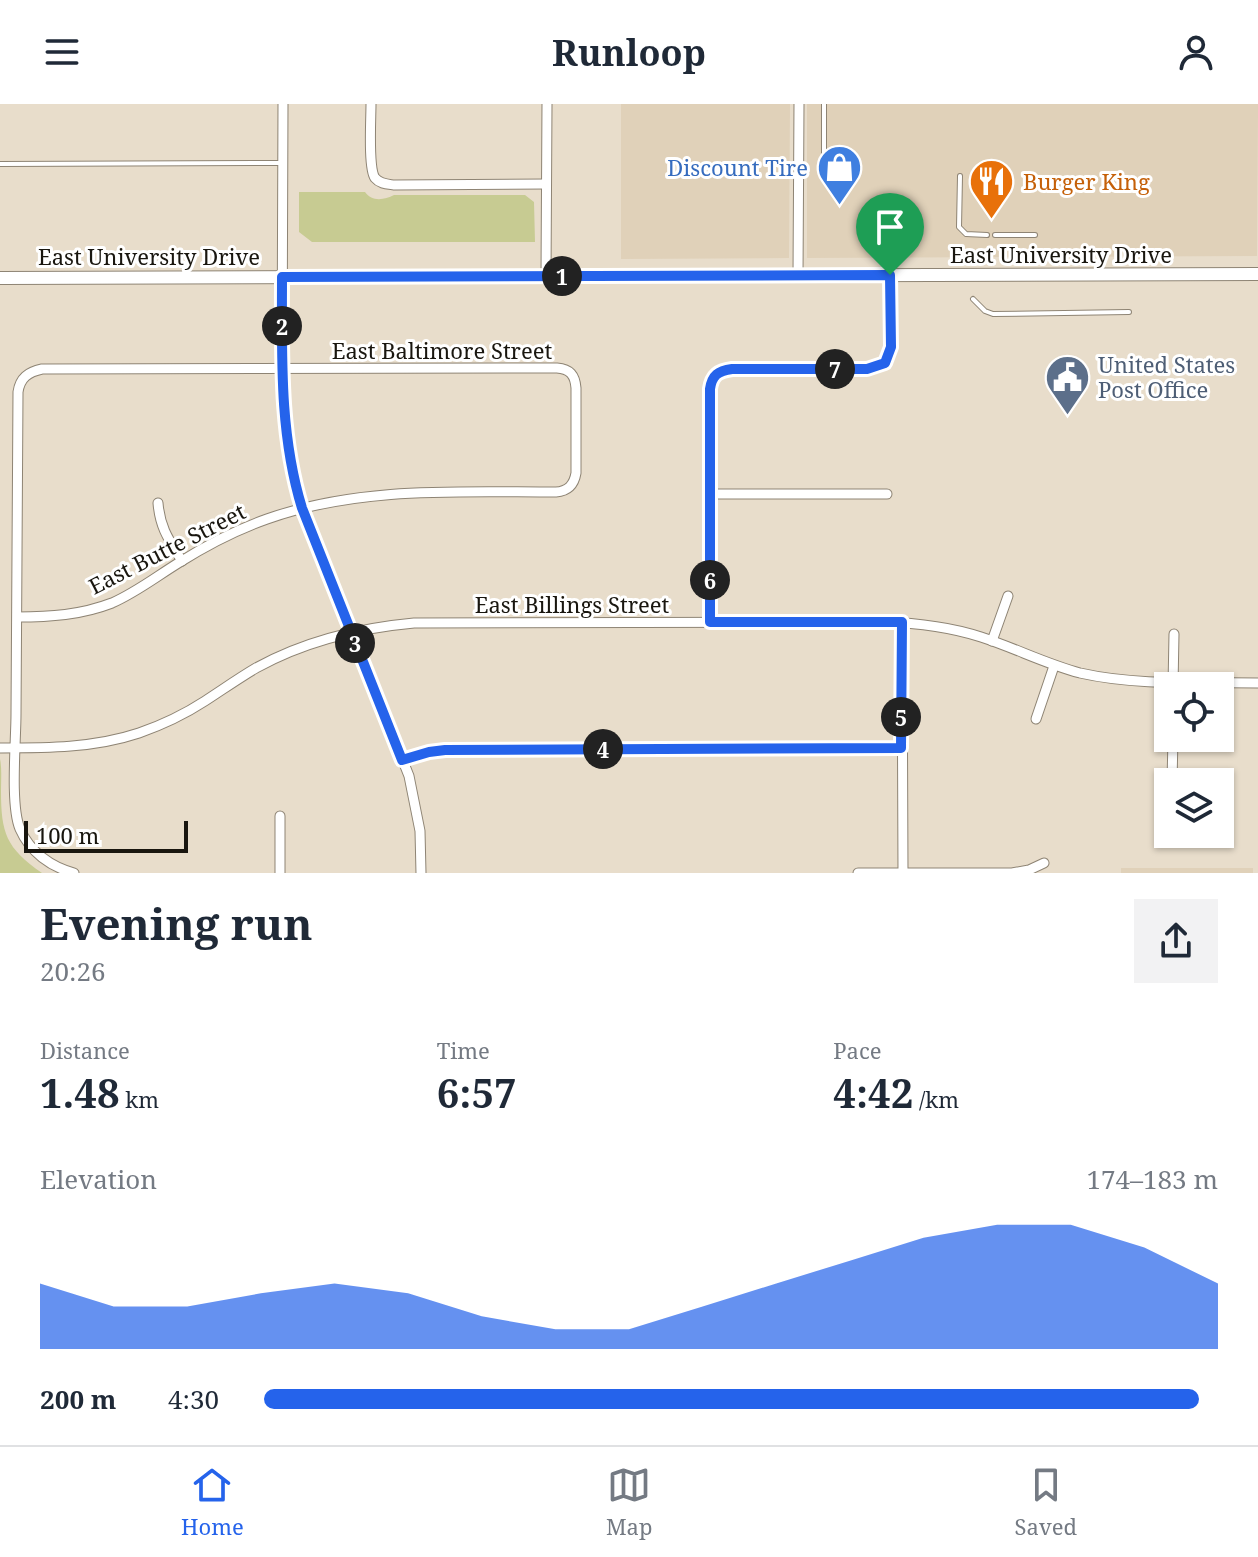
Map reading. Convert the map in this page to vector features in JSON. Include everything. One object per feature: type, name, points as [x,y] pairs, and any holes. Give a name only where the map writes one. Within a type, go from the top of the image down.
[{"type":"main road","name":"East University Drive","points":[[0,278],[1258,274]]},
{"type":"street","points":[[283,104],[282,369],[287,440],[294,482],[409,776],[419,818],[421,873]]},
{"type":"street","points":[[371,104],[371,164],[377,181],[394,185],[546,184]]},
{"type":"street","points":[[546,276],[547,104]]},
{"type":"street","points":[[798,276],[799,104]]},
{"type":"street","points":[[710,622],[712,378],[732,369],[867,369],[885,363],[891,347],[890,275]]},
{"type":"street","name":"East Baltimore Street","points":[[17,617],[18,392],[25,376],[42,369],[567,370],[576,388],[576,473],[571,487]]},
{"type":"street","name":"East Butte Street","points":[[17,617],[62,616],[97,608],[128,595],[236,531],[302,508],[387,494],[556,492],[571,487]]},
{"type":"street","points":[[710,494],[887,494]]},
{"type":"street","points":[[158,503],[164,532],[182,561]]},
{"type":"street","points":[[992,641],[1008,596]]},
{"type":"street","points":[[17,617],[17,820],[25,838],[38,854],[55,867],[74,873]]},
{"type":"street","points":[[902,622],[903,873]]},
{"type":"street","name":"East Billings Street","points":[[0,748],[79,746],[139,733],[174,719],[257,667],[286,653],[351,632],[414,623],[902,622],[942,627],[992,641],[1054,666],[1101,677],[1154,682]]},
{"type":"street","points":[[1173,672],[1174,634]]},
{"type":"street","points":[[1036,719],[1054,666]]},
{"type":"street","name":"East Billings Street","points":[[1234,683],[1258,683]]},
{"type":"street","points":[[402,760],[445,750],[901,748]]},
{"type":"street","points":[[280,816],[280,873]]},
{"type":"street","points":[[858,873],[1012,873],[1044,863]]},
{"type":"lane","points":[[824,104],[824,175]]},
{"type":"lane","points":[[0,164],[283,163]]},
{"type":"lane","points":[[960,176],[959,227],[966,234],[987,235]]},
{"type":"lane","points":[[995,235],[1035,235]]},
{"type":"lane","points":[[973,299],[993,314],[1129,312]]},
{"type":"shaded area","points":[[621,104],[790,104],[789,258],[621,259]]},
{"type":"shaded area","points":[[807,104],[1258,104],[1257,256],[807,258]]},
{"type":"shaded area","points":[[1121,868],[1253,868],[1253,873],[1121,873]]},
{"type":"green space","points":[[299,192],[365,192],[378,199],[394,195],[525,195],[534,202],[535,242],[312,242],[299,232]]},
{"type":"green space","points":[[0,759],[4,829],[20,856],[42,873],[0,873]]},
{"type":"place","name":"Discount Tire","points":[[839,207]]},
{"type":"place","name":"Burger King","points":[[992,221]]},
{"type":"place","name":"United States Post Office","points":[[1067,417]]},
{"type":"route","points":[[890,275],[891,347],[885,363],[867,369],[732,369],[720,371],[712,378],[710,622],[902,622],[901,748],[445,750],[402,760],[296,491],[283,404],[282,277],[890,275]]}]
